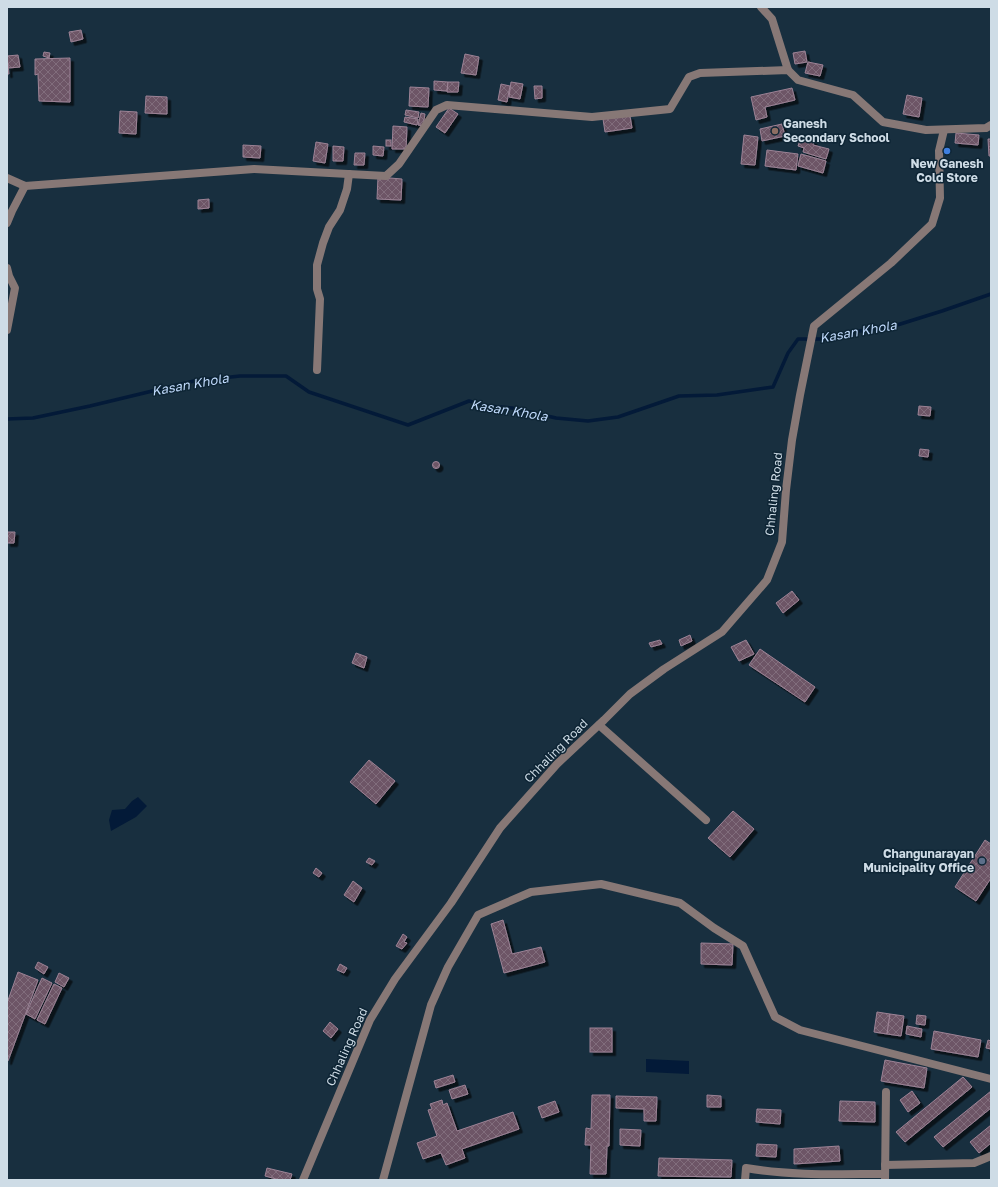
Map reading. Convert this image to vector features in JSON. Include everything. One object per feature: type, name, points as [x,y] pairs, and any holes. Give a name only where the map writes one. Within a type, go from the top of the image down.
[{"type":"street","points":[[761,7],[772,19],[788,70],[798,80],[853,95],[883,122],[926,130],[986,128],[991,125]]},
{"type":"street","points":[[7,178],[26,186],[254,169],[386,176],[399,164],[436,110],[447,105],[592,117],[670,109],[689,77],[700,73],[788,70]]},
{"type":"street","name":"Chhaling Road","points":[[303,1180],[370,1020],[395,979],[451,903],[500,828],[557,764],[630,694],[664,669],[722,632],[767,580],[782,542],[792,440],[814,326],[891,263],[932,224],[940,198],[940,151],[944,130]]},
{"type":"street","points":[[317,370],[320,298],[317,289],[317,265],[329,227],[340,210],[345,196],[349,174]]},
{"type":"street","points":[[7,223],[26,186]]},
{"type":"street","points":[[7,268],[15,288],[7,330]]},
{"type":"street","points":[[599,725],[706,820]]},
{"type":"street","points":[[383,1180],[431,1005],[448,967],[478,915],[531,892],[600,884],[680,903],[714,928],[743,946],[775,1017],[800,1030],[991,1079]]},
{"type":"street","points":[[745,1180],[746,1168],[767,1172],[885,1177],[886,1092]]},
{"type":"street","points":[[885,1165],[974,1163],[991,1156]]},
{"type":"water","points":[[138,797],[147,806],[136,817],[111,831],[109,820],[112,810],[125,809]]},
{"type":"water","points":[[646,1059],[689,1061],[689,1074],[646,1072]]},
{"type":"building","points":[[81,30],[83,39],[71,42],[69,32]]},
{"type":"building","points":[[805,51],[807,62],[795,64],[793,53]]},
{"type":"building","points":[[44,52],[50,53],[49,58],[43,56]]},
{"type":"building","points":[[465,54],[479,57],[476,75],[461,73]]},
{"type":"building","points":[[18,55],[20,67],[8,68],[7,56]]},
{"type":"building","points":[[7,56],[9,74],[7,74]]},
{"type":"building","points":[[70,58],[70,102],[39,101],[38,74],[35,75],[35,59]]},
{"type":"building","points":[[808,62],[823,65],[820,76],[805,73]]},
{"type":"building","points":[[434,81],[448,82],[447,91],[434,90]]},
{"type":"building","points":[[448,82],[459,82],[458,92],[447,92]]},
{"type":"building","points":[[511,82],[523,84],[520,99],[509,97]]},
{"type":"building","points":[[501,84],[510,86],[507,102],[498,100]]},
{"type":"building","points":[[534,86],[542,86],[542,98],[535,99]]},
{"type":"building","points":[[410,87],[429,88],[428,107],[409,106]]},
{"type":"building","points":[[792,88],[795,100],[765,107],[767,117],[756,120],[751,97]]},
{"type":"building","points":[[907,95],[922,98],[919,117],[903,114]]},
{"type":"building","points":[[146,96],[167,97],[167,114],[145,113]]},
{"type":"building","points":[[449,108],[458,114],[445,133],[436,127]]},
{"type":"building","points":[[406,110],[419,112],[418,118],[405,115]]},
{"type":"building","points":[[120,111],[137,112],[136,134],[119,133]]},
{"type":"building","points":[[421,113],[425,114],[423,126],[418,125]]},
{"type":"building","points":[[630,116],[632,128],[605,132],[603,119]]},
{"type":"building","points":[[405,117],[418,119],[417,125],[404,122]]},
{"type":"building","points":[[782,124],[785,136],[762,141],[760,129]]},
{"type":"building","points":[[393,126],[407,127],[406,149],[392,149]]},
{"type":"building","points":[[956,133],[979,135],[978,145],[955,143]]},
{"type":"building","points":[[744,135],[758,137],[755,165],[741,164]]},
{"type":"building","points":[[801,137],[814,141],[813,145],[829,149],[826,159],[803,152],[804,148],[798,146]]},
{"type":"building","points":[[988,139],[991,139],[991,156],[989,156]]},
{"type":"building","points":[[386,140],[391,140],[391,146],[386,146]]},
{"type":"building","points":[[316,142],[328,144],[325,163],[313,161]]},
{"type":"building","points":[[243,145],[261,146],[260,158],[243,157]]},
{"type":"building","points":[[333,146],[344,147],[343,161],[333,161]]},
{"type":"building","points":[[373,146],[384,147],[383,156],[373,155]]},
{"type":"building","points":[[767,150],[798,154],[796,170],[765,166]]},
{"type":"building","points":[[355,153],[365,153],[364,165],[354,165]]},
{"type":"building","points":[[801,154],[826,161],[823,173],[798,166]]},
{"type":"building","points":[[378,177],[402,179],[401,200],[377,199]]},
{"type":"building","points":[[209,199],[209,208],[198,209],[198,200]]},
{"type":"building","points":[[919,406],[931,407],[930,416],[918,415]]},
{"type":"building","points":[[920,449],[929,450],[928,457],[919,456]]},
{"type":"building","points":[[436,462],[439,465],[436,468],[433,465]]},
{"type":"building","points":[[7,532],[15,532],[14,543],[7,543]]},
{"type":"building","points":[[792,591],[799,600],[783,613],[776,603]]},
{"type":"building","points":[[690,635],[692,641],[681,646],[679,640]]},
{"type":"building","points":[[660,640],[662,644],[651,647],[649,643]]},
{"type":"building","points":[[746,640],[754,654],[739,661],[731,647]]},
{"type":"building","points":[[760,649],[815,687],[805,702],[749,665]]},
{"type":"building","points":[[356,653],[367,657],[364,668],[352,663]]},
{"type":"building","points":[[369,760],[395,781],[376,804],[350,782]]},
{"type":"building","points":[[733,811],[754,829],[730,857],[708,838]]},
{"type":"building","name":"Changunarayan Municipality Office","points":[[985,840],[991,844],[991,878],[976,901],[955,887]]},
{"type":"building","points":[[369,858],[375,861],[372,865],[366,862]]},
{"type":"building","points":[[316,868],[322,873],[319,877],[313,873]]},
{"type":"building","points":[[353,881],[362,888],[354,902],[344,895]]},
{"type":"building","points":[[503,920],[512,954],[541,947],[545,962],[504,973],[491,924]]},
{"type":"building","points":[[403,934],[407,937],[404,942],[407,943],[402,949],[396,946]]},
{"type":"building","points":[[701,943],[733,944],[732,965],[701,964]]},
{"type":"building","points":[[38,962],[48,967],[44,974],[35,968]]},
{"type":"building","points":[[340,964],[347,968],[344,973],[337,970]]},
{"type":"building","points":[[18,972],[38,980],[7,1061],[7,1003]]},
{"type":"building","points":[[59,973],[69,978],[64,987],[55,982]]},
{"type":"building","points":[[42,978],[52,983],[35,1019],[26,1014]]},
{"type":"building","points":[[54,984],[62,988],[45,1024],[37,1020]]},
{"type":"building","points":[[877,1012],[890,1014],[887,1034],[874,1032]]},
{"type":"building","points":[[890,1014],[904,1016],[901,1036],[887,1034]]},
{"type":"building","points":[[917,1015],[926,1016],[925,1025],[916,1024]]},
{"type":"building","points":[[330,1022],[338,1029],[331,1038],[323,1031]]},
{"type":"building","points":[[907,1026],[922,1029],[921,1037],[906,1034]]},
{"type":"building","points":[[590,1028],[612,1028],[612,1052],[590,1052]]},
{"type":"building","points":[[934,1031],[981,1040],[978,1057],[931,1049]]},
{"type":"building","points":[[988,1040],[991,1041],[991,1049],[986,1048]]},
{"type":"building","points":[[885,1060],[927,1068],[924,1088],[881,1081]]},
{"type":"building","points":[[453,1075],[455,1082],[436,1088],[434,1081]]},
{"type":"building","points":[[963,1077],[972,1087],[905,1142],[896,1132]]},
{"type":"building","points":[[465,1085],[468,1094],[452,1099],[449,1090]]},
{"type":"building","points":[[912,1091],[920,1103],[908,1112],[900,1100]]},
{"type":"building","points":[[991,1091],[991,1108],[943,1147],[934,1137]]},
{"type":"building","points":[[592,1095],[610,1095],[609,1146],[607,1146],[606,1174],[590,1174],[591,1145],[585,1145],[586,1128],[591,1129]]},
{"type":"building","points":[[707,1095],[721,1096],[721,1107],[707,1107]]},
{"type":"building","points":[[616,1096],[657,1097],[656,1121],[644,1121],[644,1109],[616,1108]]},
{"type":"building","points":[[442,1100],[443,1105],[447,1103],[457,1131],[513,1112],[519,1129],[462,1149],[465,1158],[446,1165],[441,1153],[423,1159],[417,1143],[437,1136],[428,1110],[432,1109],[430,1104]]},
{"type":"building","points":[[555,1101],[559,1112],[542,1118],[538,1107]]},
{"type":"building","points":[[840,1101],[875,1102],[875,1122],[839,1121]]},
{"type":"building","points":[[757,1109],[781,1110],[780,1124],[756,1122]]},
{"type":"building","points":[[991,1125],[991,1143],[979,1153],[970,1142]]},
{"type":"building","points":[[620,1129],[641,1130],[640,1146],[620,1145]]},
{"type":"building","points":[[757,1144],[777,1145],[776,1157],[756,1156]]},
{"type":"building","points":[[839,1146],[840,1161],[794,1164],[794,1149]]},
{"type":"building","points":[[659,1158],[732,1160],[731,1177],[658,1176]]},
{"type":"building","points":[[267,1168],[292,1174],[290,1180],[280,1180],[265,1176]]},
{"type":"waterway","name":"Kasan Khola","points":[[7,419],[33,418],[194,381],[240,376],[286,376],[309,392],[408,425],[469,401],[487,406],[512,408],[556,418],[588,421],[618,417],[679,396],[717,395],[773,387],[788,353],[798,339],[826,339],[859,331],[894,326],[991,294]]},
{"type":"place","name":"Ganesh Secondary School","points":[[775,131]]},
{"type":"place","name":"New Ganesh Cold Store","points":[[947,151]]},
{"type":"place","name":"Changunarayan Municipality Office","points":[[982,861]]}]
